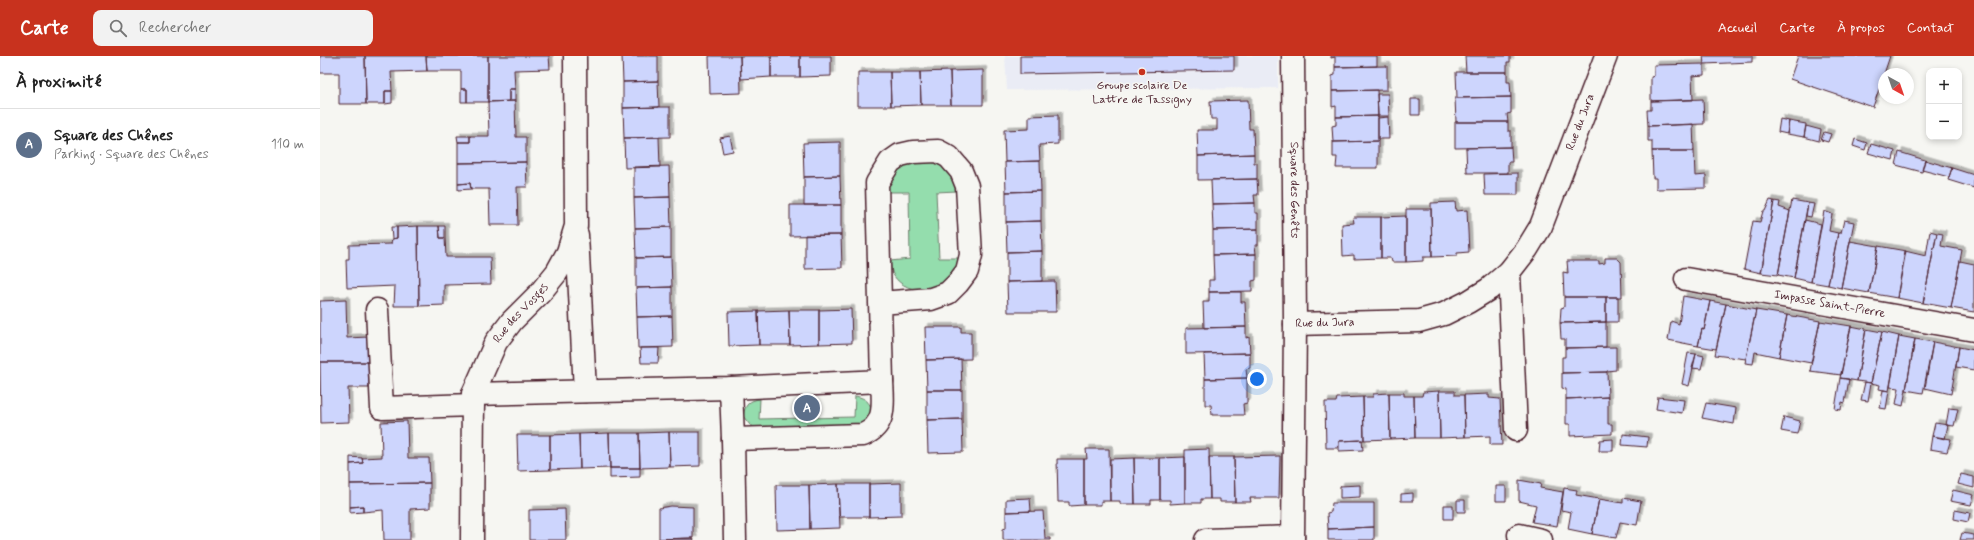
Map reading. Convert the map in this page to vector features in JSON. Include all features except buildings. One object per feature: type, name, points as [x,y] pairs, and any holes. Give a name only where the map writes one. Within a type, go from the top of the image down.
[{"type":"street","name":"Rue des Vosges","points":[[575,56],[576,226],[585,391]]},
{"type":"street","name":"Square des Genêts","points":[[1293,56],[1295,324]]},
{"type":"street","name":"Rue du Jura","points":[[1293,539],[1295,324],[1419,321],[1444,314],[1468,302],[1489,289],[1509,272],[1527,249],[1541,226],[1606,56]]},
{"type":"street","points":[[733,439],[863,435],[872,431],[878,424],[883,401],[882,380],[880,303],[877,183],[890,162],[900,155],[913,152],[938,151],[949,157],[961,171],[967,186],[971,255],[966,271],[958,283],[948,292],[931,299],[880,303]]},
{"type":"street","name":"Rue des Vosges","points":[[472,540],[473,400],[496,342],[512,321],[540,293],[557,272],[568,252],[576,226]]},
{"type":"street","points":[[1509,272],[1516,430]]},
{"type":"street","name":"Impasse Saint-Pierre","points":[[1686,279],[1974,330]]},
{"type":"street","points":[[377,310],[382,408],[585,391],[731,388],[882,380]]},
{"type":"street","points":[[731,388],[735,540]]},
{"type":"street","points":[[1519,536],[1541,540]]},
{"type":"street","points":[[1206,540],[1293,539]]},
{"type":"shaded area","name":"Groupe scolaire De Lattre de Tassigny","points":[[1005,56],[1278,56],[1278,88],[1007,90]]},
{"type":"green space","points":[[929,161],[948,172],[957,191],[936,192],[939,258],[959,258],[955,273],[950,280],[943,285],[926,290],[908,287],[900,282],[893,274],[890,261],[910,259],[909,192],[887,192],[887,187],[894,174],[905,165],[911,162]]},
{"type":"green space","points":[[855,396],[866,400],[871,408],[872,416],[863,424],[757,428],[750,425],[743,416],[745,409],[750,402],[760,399],[759,419],[854,417]]},
{"type":"place","name":"Groupe scolaire De Lattre de Tassigny","points":[[1142,72]]},
{"type":"place","name":"Square des Chênes","points":[[807,408]]}]
